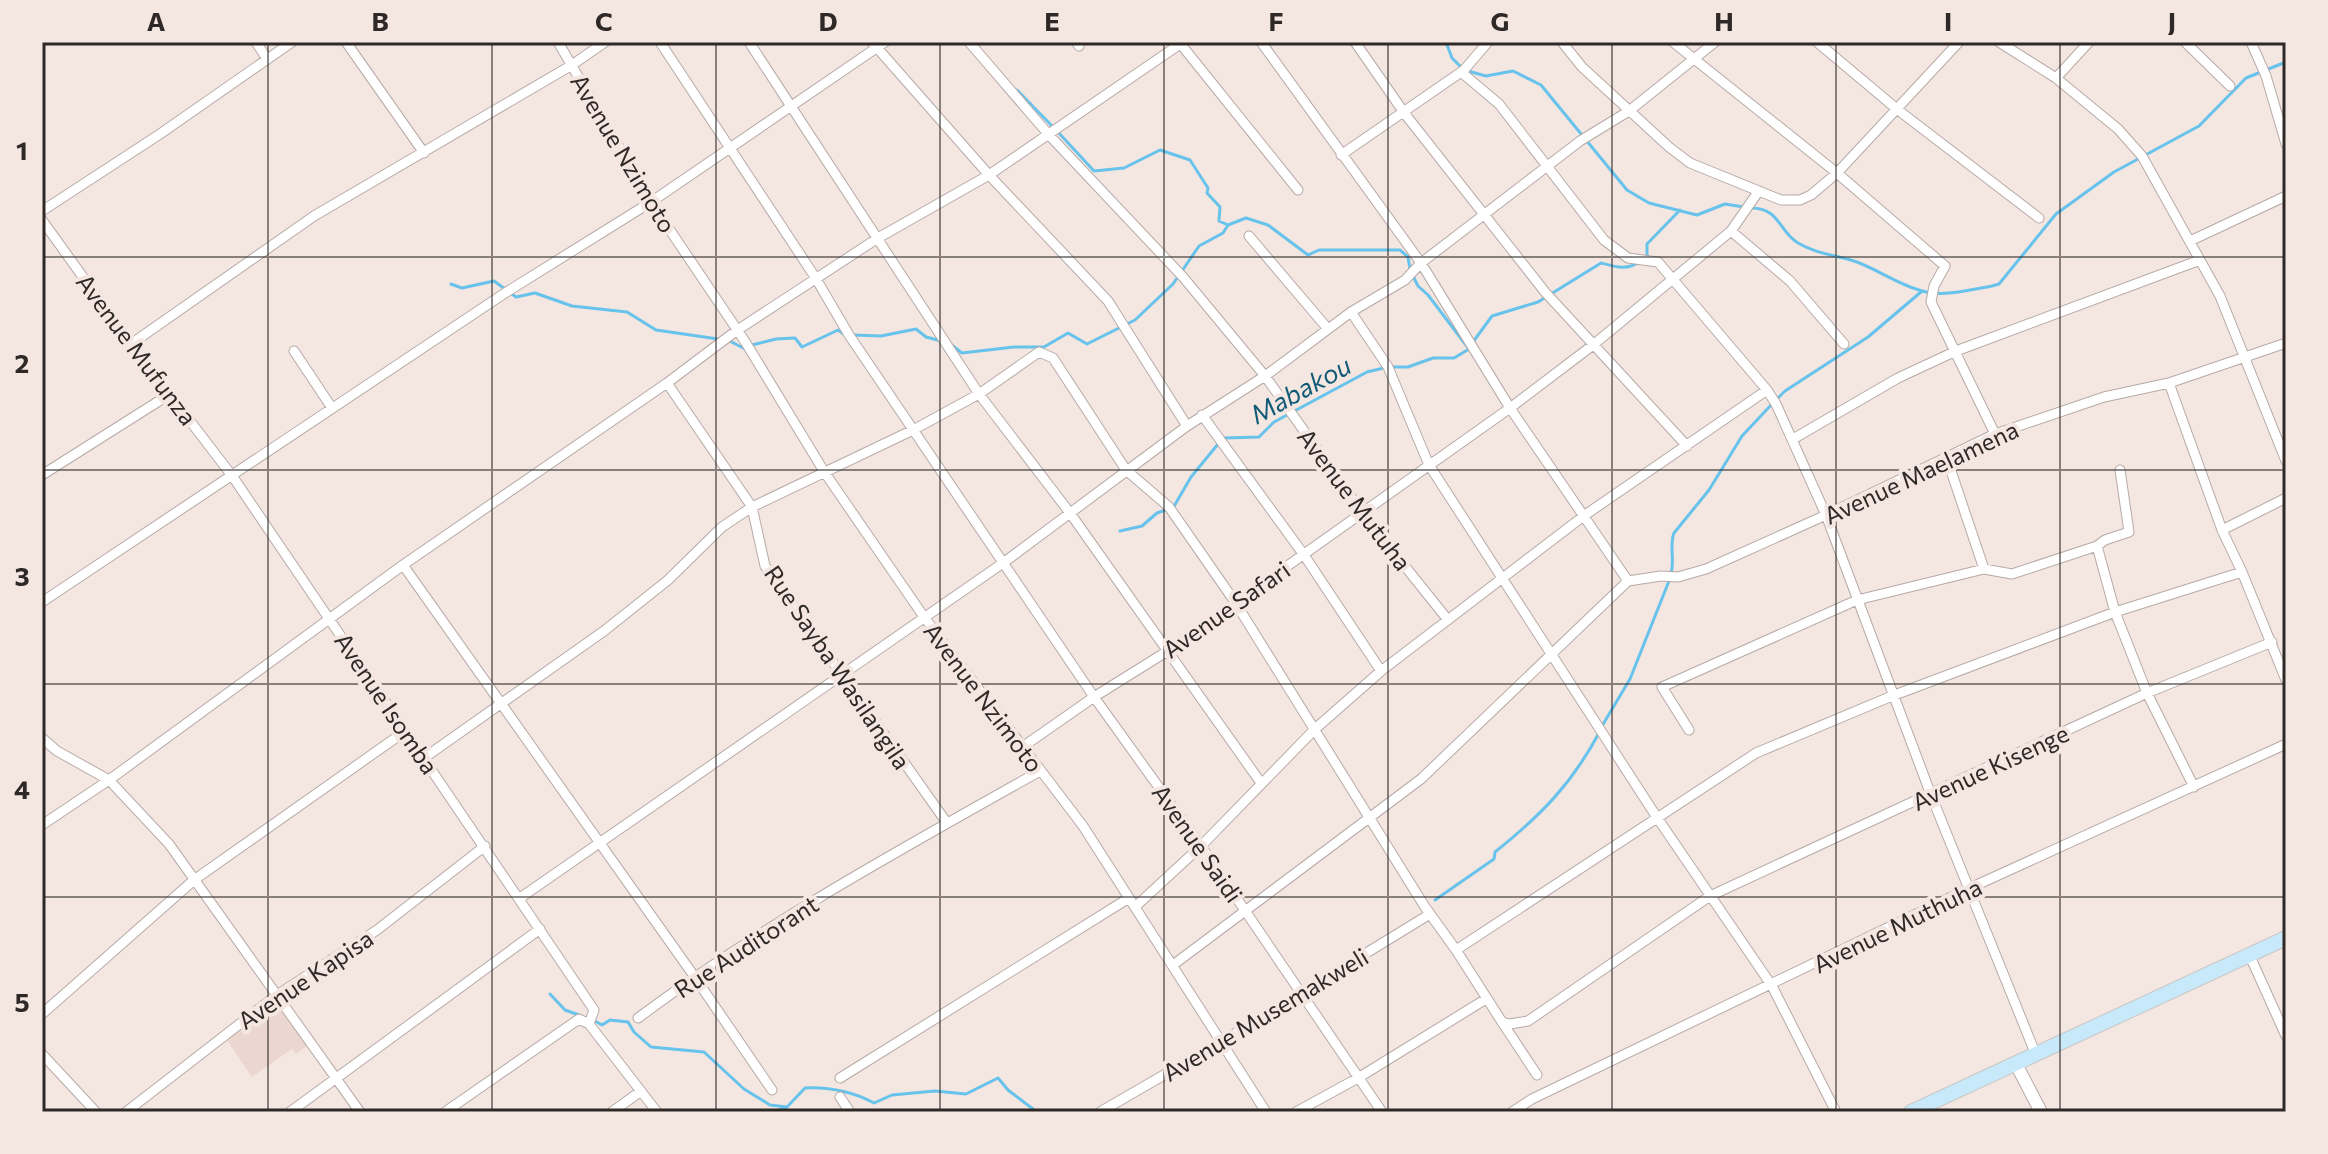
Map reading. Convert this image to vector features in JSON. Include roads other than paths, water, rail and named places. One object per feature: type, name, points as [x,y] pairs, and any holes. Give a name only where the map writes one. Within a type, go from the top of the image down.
[{"type":"main road","points":[[1911,1112],[2286,938]]},
{"type":"street","points":[[256,42],[267,59]]},
{"type":"street","points":[[42,211],[292,42]]},
{"type":"street","points":[[346,42],[424,153]]},
{"type":"street","name":"Avenue Nzimoto","points":[[558,42],[651,202],[748,347],[825,473],[924,617],[1083,826],[1221,1042]]},
{"type":"street","points":[[131,344],[314,216],[572,65],[605,42]]},
{"type":"street","name":"Avenue Saidi","points":[[660,42],[913,430],[1382,1112]]},
{"type":"street","points":[[749,42],[979,394],[1070,513],[1261,783]]},
{"type":"street","name":"Avenue Mutuha","points":[[969,42],[1049,135],[1180,274],[1265,376],[1363,514],[1448,620]]},
{"type":"street","points":[[1173,965],[1421,779],[1628,581],[1510,408],[1421,263],[1261,42]]},
{"type":"street","points":[[1355,42],[1405,114],[1553,302],[1687,446]]},
{"type":"street","points":[[1341,155],[1405,114],[1461,72],[1486,42]]},
{"type":"street","points":[[1562,42],[1582,67],[1690,163],[1781,200],[1800,200],[1811,195],[1837,173],[1959,42]]},
{"type":"street","points":[[1673,42],[1837,173],[1945,266],[1931,298],[1995,434]]},
{"type":"street","points":[[520,898],[1003,563],[1202,415],[1265,376],[1351,312],[1405,280],[1421,263],[1545,167],[1584,138],[1629,111],[1715,42]]},
{"type":"street","points":[[1817,42],[1898,110],[2039,218]]},
{"type":"street","points":[[1999,42],[2056,78],[2118,129],[2143,158],[2220,296],[2286,461]]},
{"type":"street","points":[[2056,78],[2089,42]]},
{"type":"street","points":[[2185,42],[2230,86]]},
{"type":"street","points":[[2251,42],[2266,76],[2286,144]]},
{"type":"street","points":[[42,825],[109,780],[403,565],[667,383],[736,331],[878,238],[989,175],[1181,43],[1298,190]]},
{"type":"street","points":[[43,599],[233,477],[508,290],[651,202],[792,107],[878,44],[989,175],[1108,301],[1187,426]]},
{"type":"street","points":[[1461,72],[1499,104],[1604,240],[1628,258],[1658,262],[1772,398],[1826,515],[1892,696],[2036,1055]]},
{"type":"street","name":"Avenue Safari","points":[[1021,748],[1166,652],[1510,408],[1593,345],[1731,231],[1758,192]]},
{"type":"street","points":[[2190,241],[2286,196]]},
{"type":"street","name":"Avenue Mufunza","points":[[42,220],[131,344],[233,477]]},
{"type":"street","points":[[1731,231],[1790,281],[1844,344]]},
{"type":"street","points":[[1249,236],[1328,329]]},
{"type":"street","points":[[1793,439],[1898,378],[1956,351],[2200,260]]},
{"type":"street","points":[[1351,312],[1388,367],[1429,465],[1656,816],[1772,986],[1836,1112]]},
{"type":"street","points":[[2286,343],[2169,383],[2222,530],[2286,680]]},
{"type":"street","points":[[294,351],[332,408]]},
{"type":"street","points":[[424,758],[604,631],[668,580],[722,527],[752,507],[913,430],[979,394],[1039,352],[1053,358],[1126,470],[1170,509],[1235,602],[1369,820],[1537,1075]]},
{"type":"street","name":"Rue Sayba Wasilangila","points":[[667,383],[752,507],[765,566],[947,823]]},
{"type":"street","name":"Avenue Maelamena","points":[[1628,581],[1678,577],[1706,569],[1995,434],[2104,397],[2169,383]]},
{"type":"street","points":[[42,475],[170,394]]},
{"type":"street","points":[[840,1078],[1132,902],[1201,846],[1315,729],[1381,671],[1585,515],[1687,446],[1772,398]]},
{"type":"street","points":[[1202,415],[1304,555],[1381,671]]},
{"type":"street","points":[[1946,456],[1984,569]]},
{"type":"street","points":[[1689,730],[1662,687],[1857,600],[1984,569],[2012,574],[2129,532],[2120,470]]},
{"type":"street","name":"Avenue Isomba","points":[[233,477],[594,1010],[590,1020]]},
{"type":"street","points":[[2222,530],[2286,498]]},
{"type":"street","points":[[2097,546],[2115,612],[2147,693],[2194,787]]},
{"type":"street","points":[[403,565],[772,1090]]},
{"type":"street","points":[[1456,950],[1756,753],[1892,696],[2115,612],[2242,572]]},
{"type":"street","name":"Avenue Kisenge","points":[[1502,1022],[1528,1021],[1710,896],[2147,693],[2272,642]]},
{"type":"street","points":[[42,1014],[194,880],[404,732]]},
{"type":"street","points":[[42,738],[57,751],[109,780],[169,844],[360,1112]]},
{"type":"street","name":"Avenue Muthuha","points":[[1512,1112],[1532,1099],[1970,888],[2286,744]]},
{"type":"street","points":[[947,823],[1040,771]]},
{"type":"street","name":"Rue Auditorant","points":[[638,1018],[694,976],[947,823]]},
{"type":"street","name":"Avenue Kapisa","points":[[126,1112],[277,995],[377,930],[485,846]]},
{"type":"street","name":"Avenue Musemakweli","points":[[1100,1112],[1430,914]]},
{"type":"street","points":[[290,1112],[540,929]]},
{"type":"street","points":[[2249,954],[2286,1036]]},
{"type":"street","points":[[1296,1112],[1358,1078],[1486,999]]},
{"type":"street","points":[[445,1112],[579,1019],[590,1020],[657,1112]]},
{"type":"street","points":[[1221,1042],[1266,1112]]},
{"type":"street","points":[[42,1054],[96,1112]]},
{"type":"street","points":[[2016,1064],[2041,1112]]},
{"type":"street","points":[[612,1112],[641,1091]]},
{"type":"street","points":[[840,1097],[850,1112]]},
{"type":"waterway","points":[[1446,42],[1452,58],[1464,70],[1486,76],[1513,71],[1541,85],[1627,190],[1649,203],[1697,215],[1725,204],[1744,207]]},
{"type":"waterway","points":[[1751,208],[1774,216],[1792,238],[1804,246],[1860,263],[1919,290],[1946,293],[1992,286],[1999,284],[2056,214],[2114,172],[2199,126],[2246,78],[2286,62]]},
{"type":"waterway","points":[[1017,90],[1053,127]]},
{"type":"waterway","points":[[1057,131],[1094,171],[1124,168],[1160,150],[1190,160],[1208,188],[1207,193],[1220,207],[1219,221],[1228,225]]},
{"type":"waterway","points":[[1647,257],[1647,244],[1680,210]]},
{"type":"waterway","points":[[949,343],[962,353],[1044,347],[1068,333],[1087,344],[1135,320],[1173,284],[1199,246],[1223,233],[1228,225],[1246,218],[1268,225],[1308,255],[1319,250],[1400,250],[1408,257],[1410,269]]},
{"type":"waterway","name":"Mabakou","points":[[1473,342],[1492,316],[1538,302],[1601,263],[1626,267],[1640,261]]},
{"type":"waterway","points":[[1413,276],[1469,349]]},
{"type":"waterway","points":[[451,284],[462,288],[494,281],[516,297],[535,293],[572,306],[627,312],[656,330],[718,339]]},
{"type":"waterway","points":[[1777,399],[1868,337],[1921,292]]},
{"type":"waterway","points":[[853,335],[881,336],[916,329],[926,337],[941,341]]},
{"type":"waterway","points":[[752,345],[795,338],[802,347],[838,330],[845,335]]},
{"type":"waterway","points":[[728,340],[745,349]]},
{"type":"waterway","name":"Mabakou","points":[[1173,508],[1191,477],[1223,438],[1259,437],[1274,422],[1367,372],[1388,367],[1408,367],[1433,358],[1454,358],[1469,349]]},
{"type":"waterway","points":[[1671,573],[1674,533],[1709,490],[1742,436],[1772,404]]},
{"type":"waterway","name":"Mabakou","points":[[1120,531],[1142,526],[1157,513],[1166,510]]},
{"type":"waterway","points":[[1602,726],[1630,679],[1669,581]]},
{"type":"waterway","points":[[1435,900],[1494,859],[1495,852],[1541,812],[1566,784],[1599,733]]},
{"type":"waterway","points":[[550,994],[565,1010],[579,1015]]},
{"type":"waterway","points":[[593,1020],[602,1025],[610,1020],[628,1022],[651,1047],[704,1052],[744,1089],[770,1105],[787,1107]]},
{"type":"waterway","points":[[775,1112],[787,1107],[805,1088],[841,1091],[874,1103],[892,1095],[935,1091],[966,1094],[998,1078],[1008,1090],[1037,1112]]}]
